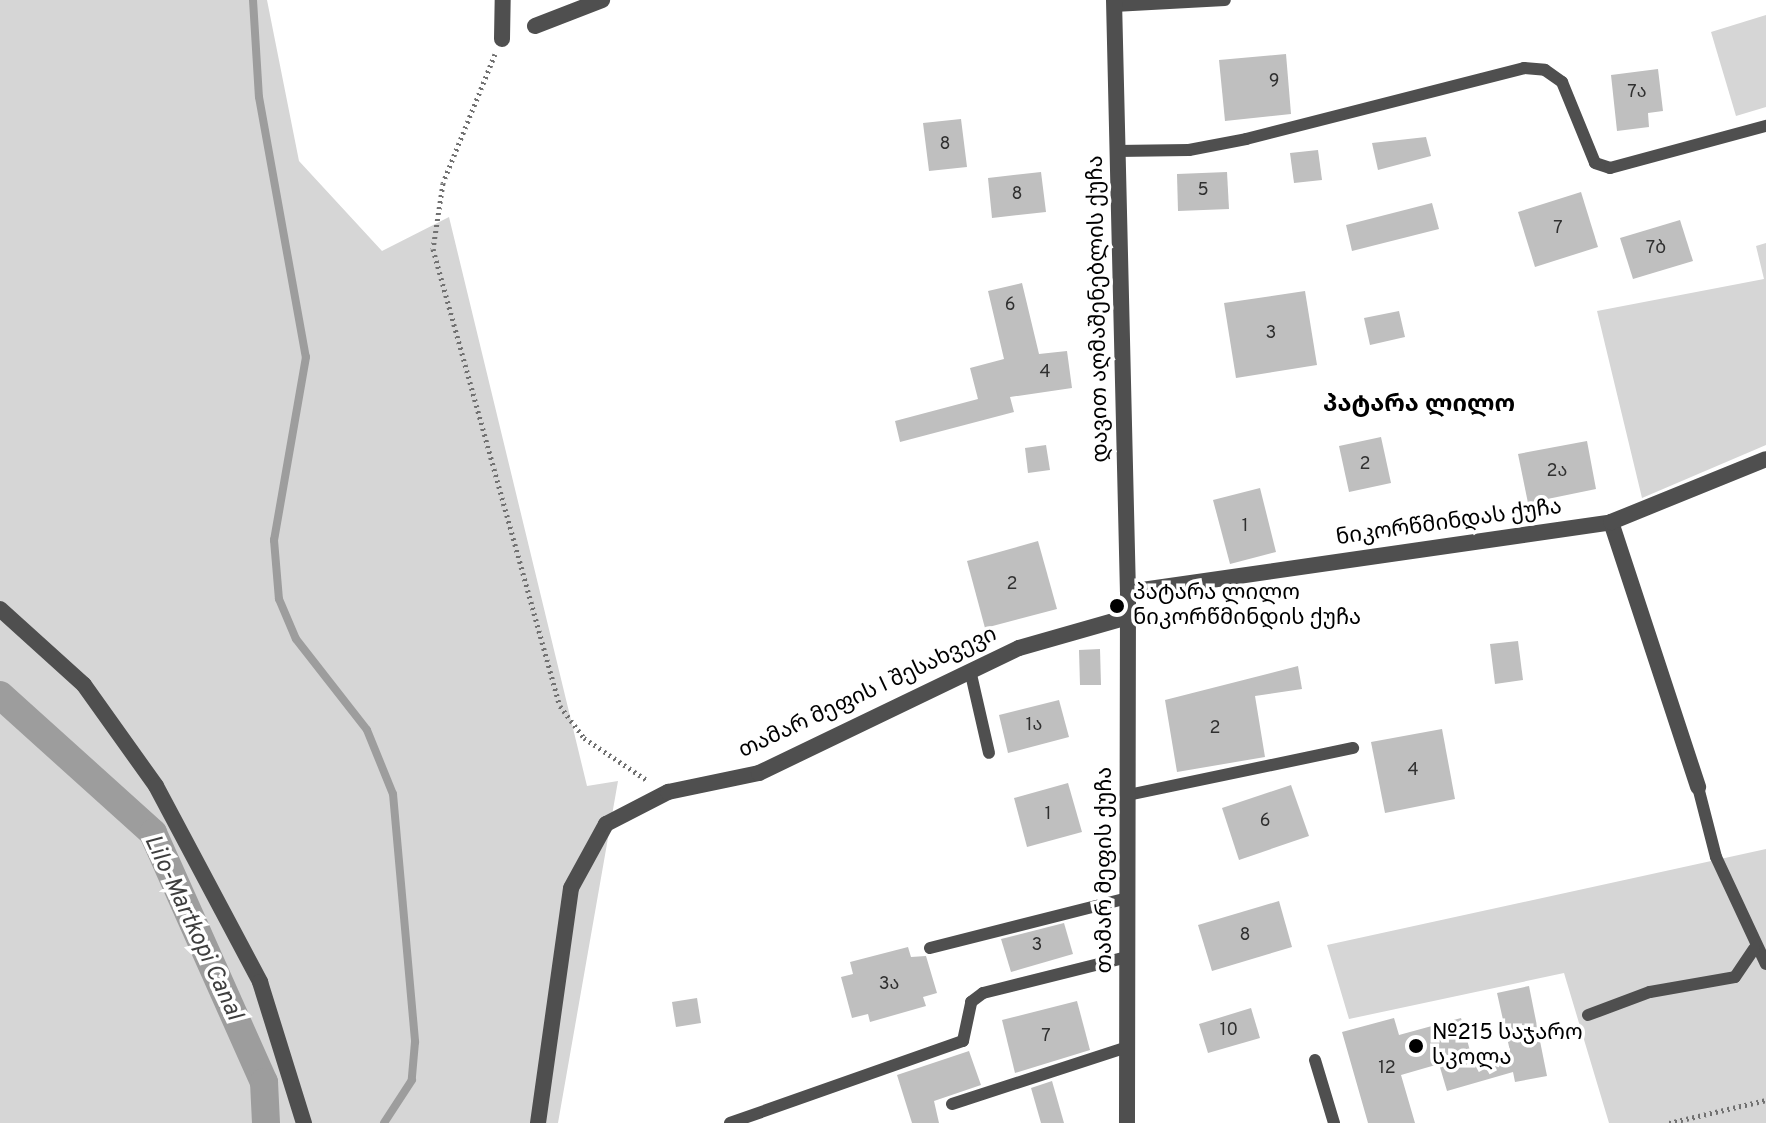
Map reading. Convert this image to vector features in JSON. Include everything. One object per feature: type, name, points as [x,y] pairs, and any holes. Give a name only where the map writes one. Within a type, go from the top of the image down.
[{"type":"street","points":[[502,39],[503,0]]},
{"type":"street","points":[[535,26],[602,0]]},
{"type":"street","name":"დავით აღმაშენებლის ქუჩა","points":[[1114,3],[1128,617]]},
{"type":"street","name":"ნიკორწმინდას ქუჩა","points":[[1128,592],[1611,522],[1766,459]]},
{"type":"street","points":[[1611,522],[1698,787]]},
{"type":"street","points":[[0,609],[84,685],[156,786],[260,982],[304,1123]]},
{"type":"street","name":"თამარ მეფის I შესახვევი","points":[[538,1123],[571,888],[606,824],[668,792],[759,773],[1019,648],[1128,617]]},
{"type":"street","name":"თამარ მეფის ქუჩა","points":[[1127,1123],[1128,617]]},
{"type":"lane","points":[[1114,3],[1225,0]]},
{"type":"lane","points":[[1117,151],[1246,139],[1524,68],[1545,70],[1562,82],[1595,163],[1610,168],[1766,126]]},
{"type":"lane","points":[[970,670],[989,753]]},
{"type":"lane","points":[[1128,795],[1353,748]]},
{"type":"lane","points":[[1698,787],[1716,857],[1754,949],[1766,964]]},
{"type":"lane","points":[[930,948],[1127,898]]},
{"type":"lane","points":[[1588,1015],[1650,992],[1735,977],[1754,949]]},
{"type":"lane","points":[[730,1123],[963,1041],[971,1002],[983,993],[1127,957]]},
{"type":"lane","points":[[952,1104],[1127,1047]]},
{"type":"lane","points":[[1315,1060],[1334,1123]]},
{"type":"path","points":[[502,39],[443,183],[433,249],[560,706],[614,764],[668,792]]},
{"type":"path","points":[[1669,1123],[1766,1100]]},
{"type":"shaded area","points":[[0,0],[267,0],[299,161],[382,251],[449,217],[587,786],[618,781],[558,1123],[0,1123]]},
{"type":"shaded area","points":[[1766,15],[1766,107],[1736,116],[1711,32]]},
{"type":"shaded area","points":[[1766,243],[1766,445],[1642,498],[1597,311],[1764,279],[1756,246]]},
{"type":"shaded area","points":[[1766,849],[1766,1123],[1609,1123],[1564,973],[1349,1019],[1327,945]]},
{"type":"building","points":[[1286,54],[1291,114],[1225,121],[1219,60]]},
{"type":"building","points":[[1658,69],[1663,111],[1648,113],[1649,127],[1617,131],[1611,75]]},
{"type":"building","points":[[961,119],[967,167],[929,171],[923,123]]},
{"type":"building","points":[[1426,137],[1431,156],[1378,170],[1372,143]]},
{"type":"building","points":[[1318,150],[1322,180],[1294,183],[1290,153]]},
{"type":"building","points":[[1041,172],[1046,212],[992,218],[988,178]]},
{"type":"building","points":[[1227,172],[1229,209],[1178,211],[1177,174]]},
{"type":"building","points":[[1581,192],[1598,247],[1535,267],[1518,212]]},
{"type":"building","points":[[1432,203],[1439,229],[1352,251],[1346,225]]},
{"type":"building","points":[[1680,220],[1693,261],[1633,279],[1620,238]]},
{"type":"building","points":[[1022,283],[1039,354],[1067,351],[1072,388],[1010,397],[1014,412],[900,442],[895,421],[978,399],[970,368],[1004,359],[988,291]]},
{"type":"building","points":[[1305,291],[1317,365],[1236,378],[1224,303]]},
{"type":"building","points":[[1399,311],[1405,337],[1370,345],[1364,318]]},
{"type":"building","points":[[1381,437],[1391,483],[1349,492],[1339,446]]},
{"type":"building","points":[[1587,441],[1596,489],[1528,503],[1518,454]]},
{"type":"building","points":[[1046,445],[1050,470],[1028,473],[1025,448]]},
{"type":"building","points":[[1260,488],[1276,552],[1230,564],[1213,500]]},
{"type":"building","points":[[1038,541],[1057,609],[985,628],[967,561]]},
{"type":"building","points":[[1518,641],[1523,680],[1495,684],[1490,644]]},
{"type":"building","points":[[1100,649],[1101,685],[1080,685],[1079,650]]},
{"type":"building","points":[[1298,666],[1302,689],[1255,696],[1265,757],[1177,772],[1165,700]]},
{"type":"building","points":[[1059,700],[1069,737],[1008,753],[999,715]]},
{"type":"building","points":[[1442,729],[1455,799],[1385,813],[1371,742]]},
{"type":"building","points":[[1068,783],[1082,832],[1027,847],[1014,798]]},
{"type":"building","points":[[1291,785],[1309,836],[1239,860],[1222,808]]},
{"type":"building","points":[[1279,901],[1292,947],[1212,971],[1198,925]]},
{"type":"building","points":[[1064,923],[1073,954],[1011,972],[1001,939]]},
{"type":"building","points":[[908,947],[911,957],[926,956],[937,993],[923,997],[926,1006],[870,1022],[868,1014],[852,1018],[841,977],[853,974],[850,962]]},
{"type":"building","points":[[1529,986],[1547,1076],[1515,1082],[1513,1072],[1447,1091],[1439,1064],[1401,1075],[1415,1123],[1368,1123],[1342,1032],[1394,1018],[1399,1035],[1461,1018],[1472,1058],[1510,1051],[1497,993]]},
{"type":"building","points":[[697,998],[701,1023],[676,1027],[672,1002]]},
{"type":"building","points":[[1077,1001],[1090,1050],[1015,1073],[1002,1020]]},
{"type":"building","points":[[1251,1008],[1260,1038],[1208,1053],[1199,1024]]},
{"type":"building","points":[[969,1051],[981,1085],[934,1101],[939,1123],[912,1123],[897,1075]]},
{"type":"building","points":[[1052,1081],[1064,1123],[1041,1123],[1031,1088]]},
{"type":"waterway","points":[[253,0],[259,97],[306,357],[274,540],[279,599],[296,639],[367,730],[393,794],[415,1042],[412,1080],[384,1123]]},
{"type":"waterway","name":"Lilo-Martkopi Canal","points":[[0,695],[153,833],[264,1082],[266,1123]]},
{"type":"place","name":"პატარა ლილო ნიკორწმინდის ქუჩა","points":[[1117,606]]},
{"type":"place","name":"№215 საჯარო სკოლა","points":[[1416,1046]]},
{"type":"district","name":"პატარა ლილო","points":[[1419,406]]}]
